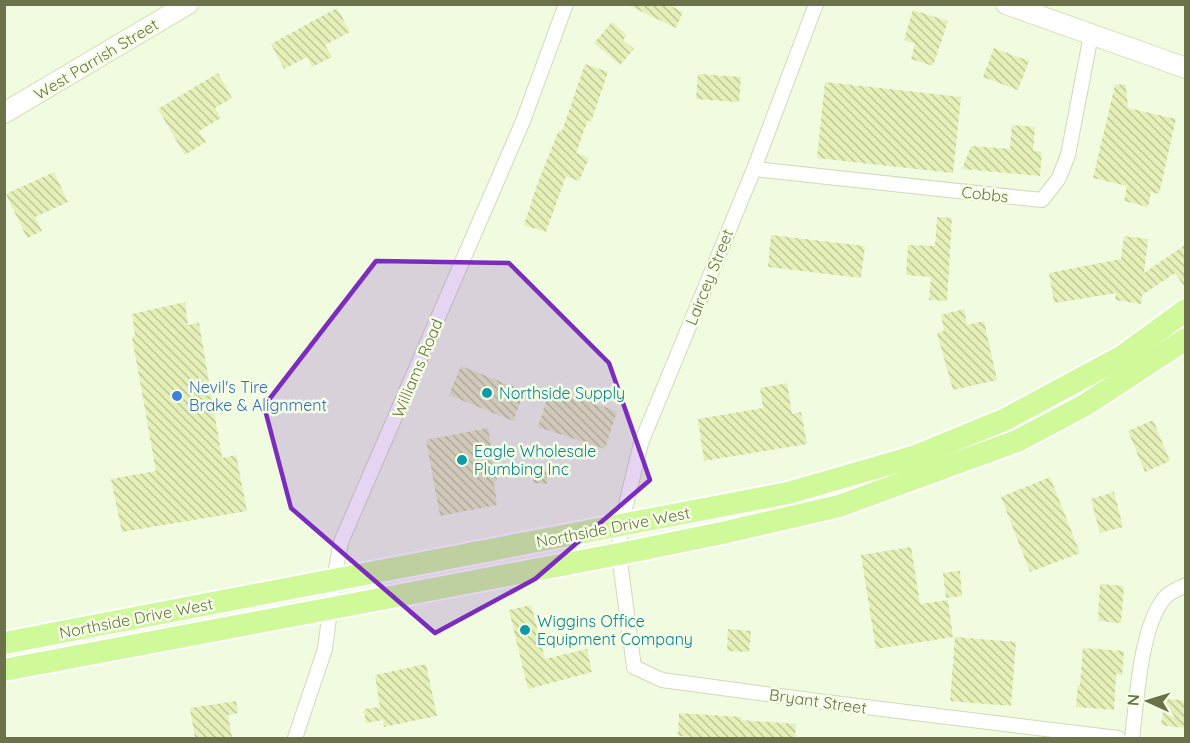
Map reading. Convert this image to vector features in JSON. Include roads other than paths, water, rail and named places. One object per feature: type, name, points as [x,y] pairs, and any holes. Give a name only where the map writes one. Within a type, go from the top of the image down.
[{"type":"main road","name":"Northside Drive West","points":[[4,643],[788,493],[916,456],[1006,419],[1123,356],[1185,310]]},
{"type":"main road","name":"Northside Drive West","points":[[4,670],[619,554],[839,506],[1017,441],[1086,405],[1185,339]]},
{"type":"street","name":"West Parrish Street","points":[[4,113],[188,4]]},
{"type":"street","name":"Williams Road","points":[[295,738],[326,649],[330,607],[341,542],[524,121],[566,4]]},
{"type":"street","name":"Laircey Street","points":[[619,554],[621,525],[641,443],[754,169],[816,4]]},
{"type":"street","points":[[1006,4],[1185,68]]},
{"type":"street","name":"Cobbs","points":[[754,169],[1042,200],[1059,178],[1068,155],[1091,35]]},
{"type":"street","name":"Bryant Street","points":[[619,554],[634,667],[662,680],[1118,738]]},
{"type":"street","points":[[1132,738],[1151,620],[1164,598],[1185,585]]},
{"type":"place","name":"Northside Supply","points":[[487,393]]},
{"type":"place","name":"Nevil's Tire Brake & Alignment","points":[[177,396]]},
{"type":"place","name":"Eagle Wholesale Plumbing Inc","points":[[462,460]]},
{"type":"place","name":"Wiggins Office Equipment Company","points":[[525,630]]}]
